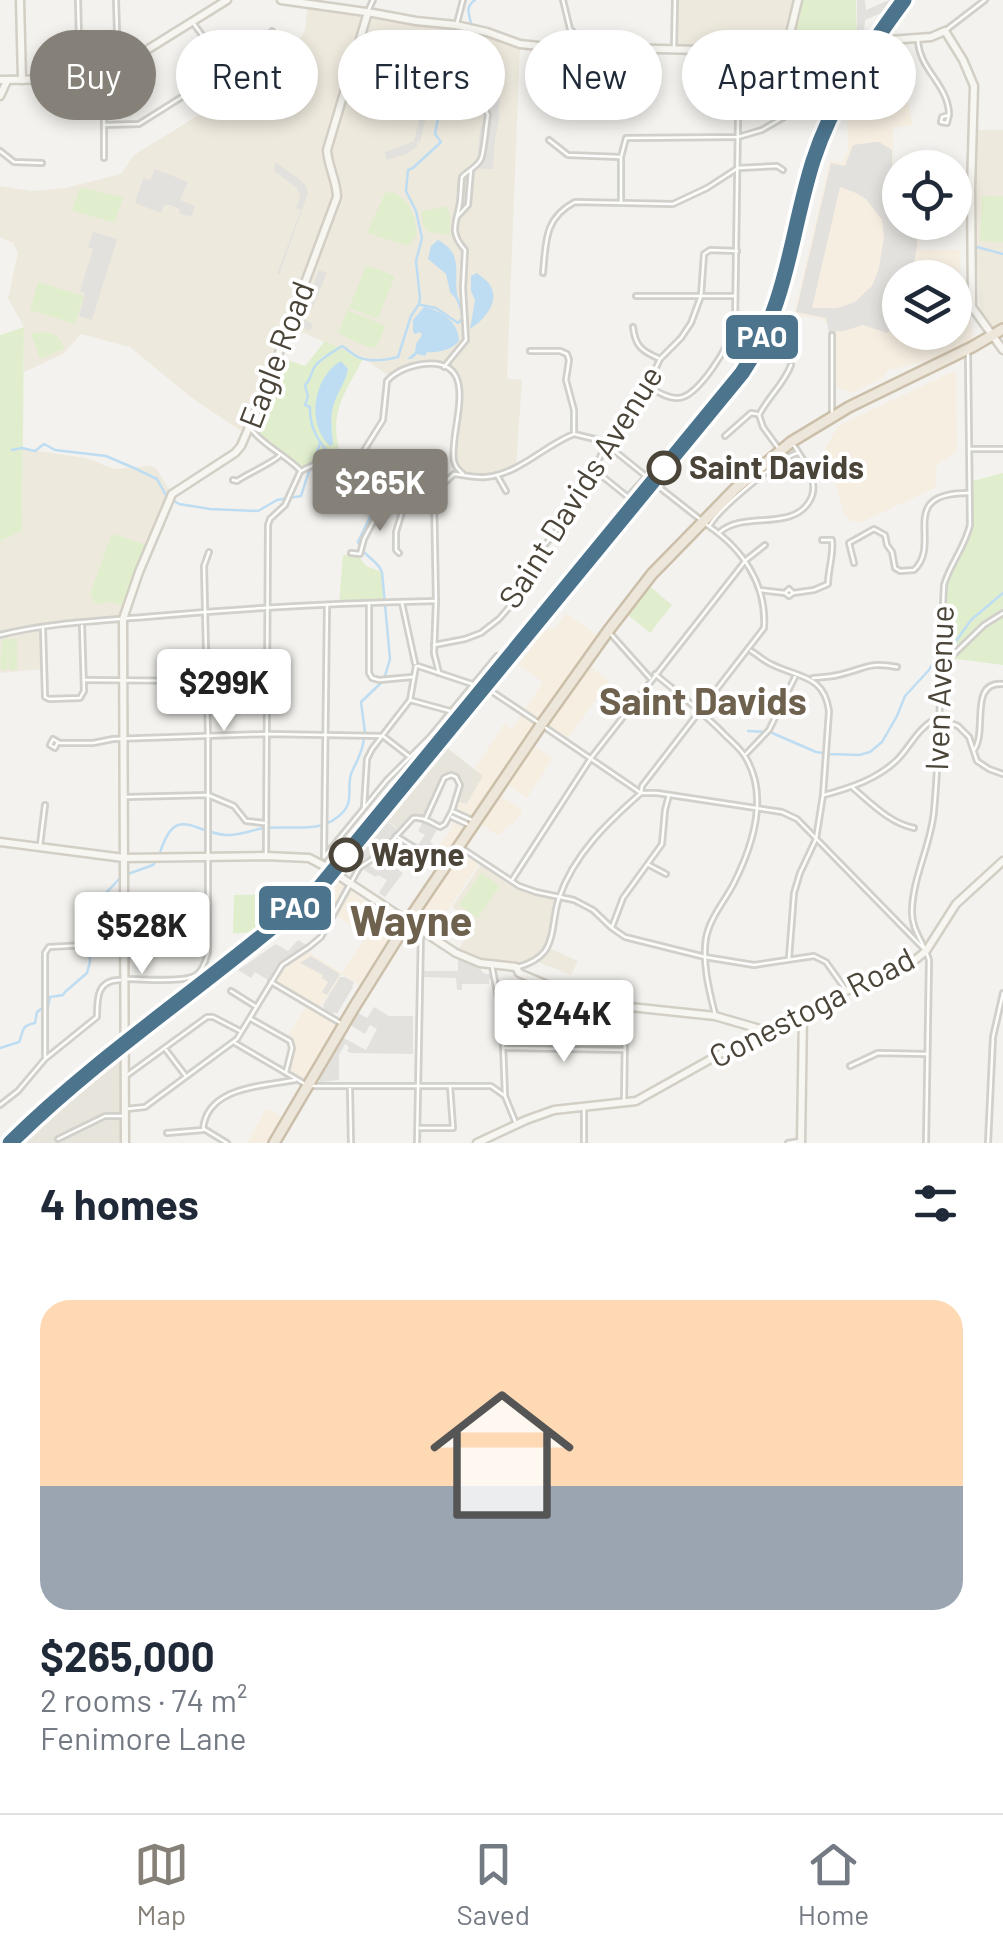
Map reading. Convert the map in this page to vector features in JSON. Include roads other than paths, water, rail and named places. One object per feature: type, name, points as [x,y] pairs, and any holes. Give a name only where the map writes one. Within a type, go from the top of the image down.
[{"type":"highway","points":[[831,418],[964,359],[998,334]]},
{"type":"highway","points":[[274,1143],[408,921],[541,725],[650,576],[791,442],[849,407],[998,334]]},
{"type":"street","points":[[20,0],[22,80]]},
{"type":"street","points":[[78,0],[79,30]]},
{"type":"street","points":[[116,0],[117,30]]},
{"type":"street","points":[[156,46],[227,0]]},
{"type":"street","points":[[281,0],[456,24],[525,44]]},
{"type":"street","points":[[368,12],[373,0]]},
{"type":"street","points":[[456,24],[464,0]]},
{"type":"street","points":[[562,0],[571,30]]},
{"type":"street","points":[[674,49],[675,0]]},
{"type":"street","points":[[790,30],[798,0]]},
{"type":"street","points":[[931,37],[985,0]]},
{"type":"street","name":"Eagle Road","points":[[363,30],[368,12]]},
{"type":"street","points":[[194,22],[199,30]]},
{"type":"street","points":[[944,31],[968,68],[974,86],[971,188],[975,306],[998,334],[1003,350]]},
{"type":"street","points":[[949,115],[946,94],[923,62],[918,38],[931,37],[954,46]]},
{"type":"street","points":[[662,49],[682,49]]},
{"type":"street","points":[[0,96],[3,80],[30,80]]},
{"type":"street","points":[[104,124],[140,124],[176,101]]},
{"type":"street","name":"Eagle Road","points":[[125,1143],[123,619],[138,572],[172,494],[234,453],[250,428],[337,197],[327,150],[338,114]]},
{"type":"street","points":[[104,158],[105,120]]},
{"type":"street","points":[[357,462],[382,420],[390,376],[412,366],[446,364],[462,348],[467,336],[464,250],[455,234],[456,218],[462,176],[482,156],[487,120]]},
{"type":"street","points":[[646,386],[673,398],[686,397],[733,335],[738,120]]},
{"type":"street","points":[[620,202],[621,157],[626,138],[738,137],[778,120]]},
{"type":"street","points":[[549,140],[568,155],[621,157]]},
{"type":"street","points":[[0,151],[14,162],[42,163]]},
{"type":"street","points":[[543,273],[547,232],[574,202],[674,204],[738,168],[777,166],[783,170]]},
{"type":"street","name":"Saint Davids Avenue","points":[[434,644],[481,633],[500,619],[518,597],[539,552],[567,518],[606,444],[638,406],[660,358],[686,332],[701,296],[704,254],[710,250],[737,251]]},
{"type":"street","points":[[636,296],[736,296]]},
{"type":"street","points":[[633,327],[640,348],[660,358]]},
{"type":"street","points":[[831,418],[832,336]]},
{"type":"street","points":[[530,352],[567,354],[570,360],[566,380],[574,410],[574,434]]},
{"type":"street","name":"Iven Avenue","points":[[926,1143],[929,960],[914,930],[912,911],[934,816],[944,585],[970,526],[964,359]]},
{"type":"street","points":[[446,364],[461,392],[455,425],[454,474]]},
{"type":"street","points":[[758,415],[791,365]]},
{"type":"street","points":[[832,398],[838,406],[849,407]]},
{"type":"street","points":[[725,436],[750,413],[758,415]]},
{"type":"street","points":[[758,415],[780,450]]},
{"type":"street","points":[[250,428],[300,471]]},
{"type":"street","points":[[266,856],[268,525],[285,504],[300,471],[333,458],[347,458],[357,462],[387,496],[403,508],[413,508],[454,474],[476,478],[497,475],[574,434],[606,444],[652,482]]},
{"type":"street","points":[[719,533],[729,525],[793,516],[806,507],[813,486],[805,462],[791,442]]},
{"type":"street","points":[[968,449],[1003,448]]},
{"type":"street","points":[[706,524],[763,474],[798,453]]},
{"type":"street","points":[[234,480],[275,461],[281,454]]},
{"type":"street","points":[[456,467],[464,474]]},
{"type":"street","points":[[595,470],[628,498],[646,476]]},
{"type":"street","points":[[497,475],[506,490]]},
{"type":"street","points":[[340,876],[456,953],[473,960],[516,966],[534,961],[547,947],[559,898],[586,848],[641,793],[642,786],[764,628],[763,606],[746,560],[719,533],[659,487]]},
{"type":"street","points":[[434,493],[434,644],[438,673]]},
{"type":"street","points":[[854,562],[850,541],[874,529],[886,535],[896,569],[916,569],[924,559],[924,523],[932,501],[946,493],[969,493]]},
{"type":"street","points":[[350,553],[360,551],[387,496]]},
{"type":"street","points":[[399,553],[396,532],[403,508]]},
{"type":"street","points":[[758,590],[785,592],[788,596],[828,584],[833,544],[832,540],[822,540]]},
{"type":"street","points":[[511,881],[591,758],[746,560],[766,545]]},
{"type":"street","points":[[0,1104],[18,1091],[45,1059],[97,1017],[97,994],[104,984],[112,980],[184,978],[196,975],[205,963],[208,736],[204,566],[209,552]]},
{"type":"street","points":[[0,635],[206,611],[436,600]]},
{"type":"street","points":[[364,809],[365,766],[372,749],[410,700],[416,666],[402,602]]},
{"type":"street","points":[[369,603],[369,673],[379,680],[413,677]]},
{"type":"street","points":[[323,860],[327,604]]},
{"type":"street","points":[[942,640],[955,653],[1003,614]]},
{"type":"street","points":[[43,627],[46,697],[80,698],[84,680],[82,623]]},
{"type":"street","points":[[608,631],[653,677],[701,710],[745,755],[757,782],[759,808],[746,854],[707,935],[705,957],[715,1016]]},
{"type":"street","points":[[600,642],[620,646]]},
{"type":"street","points":[[749,649],[770,664],[811,678],[840,675],[870,664],[897,667]]},
{"type":"street","points":[[323,860],[497,656]]},
{"type":"street","points":[[416,666],[484,688]]},
{"type":"street","points":[[745,755],[769,730],[796,674]]},
{"type":"street","points":[[790,959],[794,894],[816,839],[823,795],[828,700],[811,678]]},
{"type":"street","points":[[84,680],[206,680]]},
{"type":"street","points":[[972,751],[980,739],[982,695],[986,687],[1003,684]]},
{"type":"street","points":[[491,691],[641,793],[759,808],[797,819],[926,951]]},
{"type":"street","points":[[410,700],[452,712]]},
{"type":"street","points":[[823,795],[852,788],[885,770],[926,724],[938,718],[958,726],[969,738],[978,761],[1003,774]]},
{"type":"street","points":[[58,744],[267,734],[383,736],[410,757]]},
{"type":"street","points":[[58,1139],[104,1116],[144,1109],[234,1042],[287,960],[320,937],[362,864],[380,854],[413,818],[442,826],[451,813],[458,778],[451,775],[443,780],[425,820]]},
{"type":"street","points":[[852,788],[882,813],[914,828]]},
{"type":"street","points":[[124,796],[208,795],[234,806],[246,821],[266,824]]},
{"type":"street","points":[[612,928],[623,898],[662,844],[669,795]]},
{"type":"street","points":[[40,847],[45,806]]},
{"type":"street","points":[[451,813],[474,824]]},
{"type":"street","points":[[396,836],[445,867]]},
{"type":"street","points":[[0,842],[124,858],[309,858],[323,860],[332,870]]},
{"type":"street","points":[[459,846],[534,892],[574,900],[593,910],[625,937],[760,966],[805,956],[819,958],[846,991]]},
{"type":"street","name":"Conestoga Road","points":[[477,1143],[554,1110],[624,1104],[643,1098],[726,1050],[907,965],[926,951],[956,904],[1003,862]]},
{"type":"street","points":[[648,864],[666,874]]},
{"type":"street","points":[[45,1059],[45,952],[49,947],[88,944],[106,928],[124,922],[208,922]]},
{"type":"street","points":[[416,1143],[421,929]]},
{"type":"street","points":[[492,965],[502,1018],[505,1096],[516,1124]]},
{"type":"street","points":[[516,966],[519,973],[571,996],[715,1016],[764,1033]]},
{"type":"street","points":[[271,982],[343,1024]]},
{"type":"street","points":[[231,992],[256,1006]]},
{"type":"street","points":[[988,1143],[993,1037],[1003,992]]},
{"type":"street","points":[[609,1003],[624,1026],[624,1104]]},
{"type":"street","points":[[788,1143],[801,1142],[804,1015]]},
{"type":"street","points":[[124,1078],[210,1016],[242,1032]]},
{"type":"street","points":[[250,1018],[290,1042],[292,1052],[286,1072]]},
{"type":"street","points":[[234,1042],[308,1086],[490,1086],[505,1096]]},
{"type":"street","points":[[165,1048],[186,1076]]},
{"type":"street","points":[[504,1048],[626,1050]]},
{"type":"street","points":[[850,1066],[878,1053],[928,1054]]},
{"type":"street","points":[[204,1129],[212,1108],[235,1090],[297,1080]]},
{"type":"street","points":[[417,1128],[453,1128],[450,1084]]},
{"type":"street","points":[[350,1088],[351,1143]]},
{"type":"street","points":[[584,1107],[584,1143]]},
{"type":"street","points":[[168,1133],[204,1129],[227,1143]]},
{"type":"water","points":[[438,240],[455,259],[457,300],[450,292],[446,274],[428,259],[431,246]]},
{"type":"water","points":[[477,273],[490,285],[493,298],[485,316],[470,329],[475,300],[471,276]]},
{"type":"water","points":[[424,307],[448,318],[459,341],[453,347],[407,359],[415,352],[422,335],[413,331],[413,320]]},
{"type":"water","points":[[341,361],[348,369],[333,406],[330,446],[318,426],[316,401],[324,378]]},
{"type":"waterway","points":[[471,24],[469,8],[475,0]]},
{"type":"waterway","points":[[385,676],[390,659],[382,572],[358,542],[378,500],[377,491],[351,464],[335,461],[321,443],[310,407],[305,405],[305,385],[316,365],[342,346],[366,360],[398,357],[420,298],[416,261],[422,238],[416,211],[406,191],[408,170],[441,142],[435,134],[438,120]]},
{"type":"waterway","points":[[977,247],[1003,254]]},
{"type":"waterway","points":[[421,305],[436,308],[458,323],[464,317],[457,298]]},
{"type":"waterway","points":[[12,450],[35,451],[44,444],[55,450],[106,456],[157,479],[167,497],[179,504],[258,511],[277,500],[301,496],[309,471],[315,466],[320,443]]},
{"type":"waterway","points":[[748,731],[770,732],[816,752],[870,752],[882,742],[905,696],[938,654],[954,644],[971,620],[1003,593]]},
{"type":"waterway","points":[[365,733],[361,702],[382,682]]},
{"type":"waterway","points":[[160,853],[172,829],[179,825],[231,835],[264,828],[317,826],[336,818],[348,803],[351,774],[364,738]]},
{"type":"waterway","points":[[128,874],[156,861]]},
{"type":"waterway","points":[[48,1007],[50,997],[63,995],[87,973],[88,928],[105,894],[121,877]]},
{"type":"waterway","points":[[0,1048],[19,1042],[23,1030],[35,1023],[41,1009]]},
{"type":"place","name":"Saint Davids","points":[[664,468]]},
{"type":"place","name":"Wayne","points":[[346,855]]},
{"type":"district","name":"Saint Davids","points":[[703,702]]},
{"type":"district","name":"Wayne","points":[[411,921]]}]
